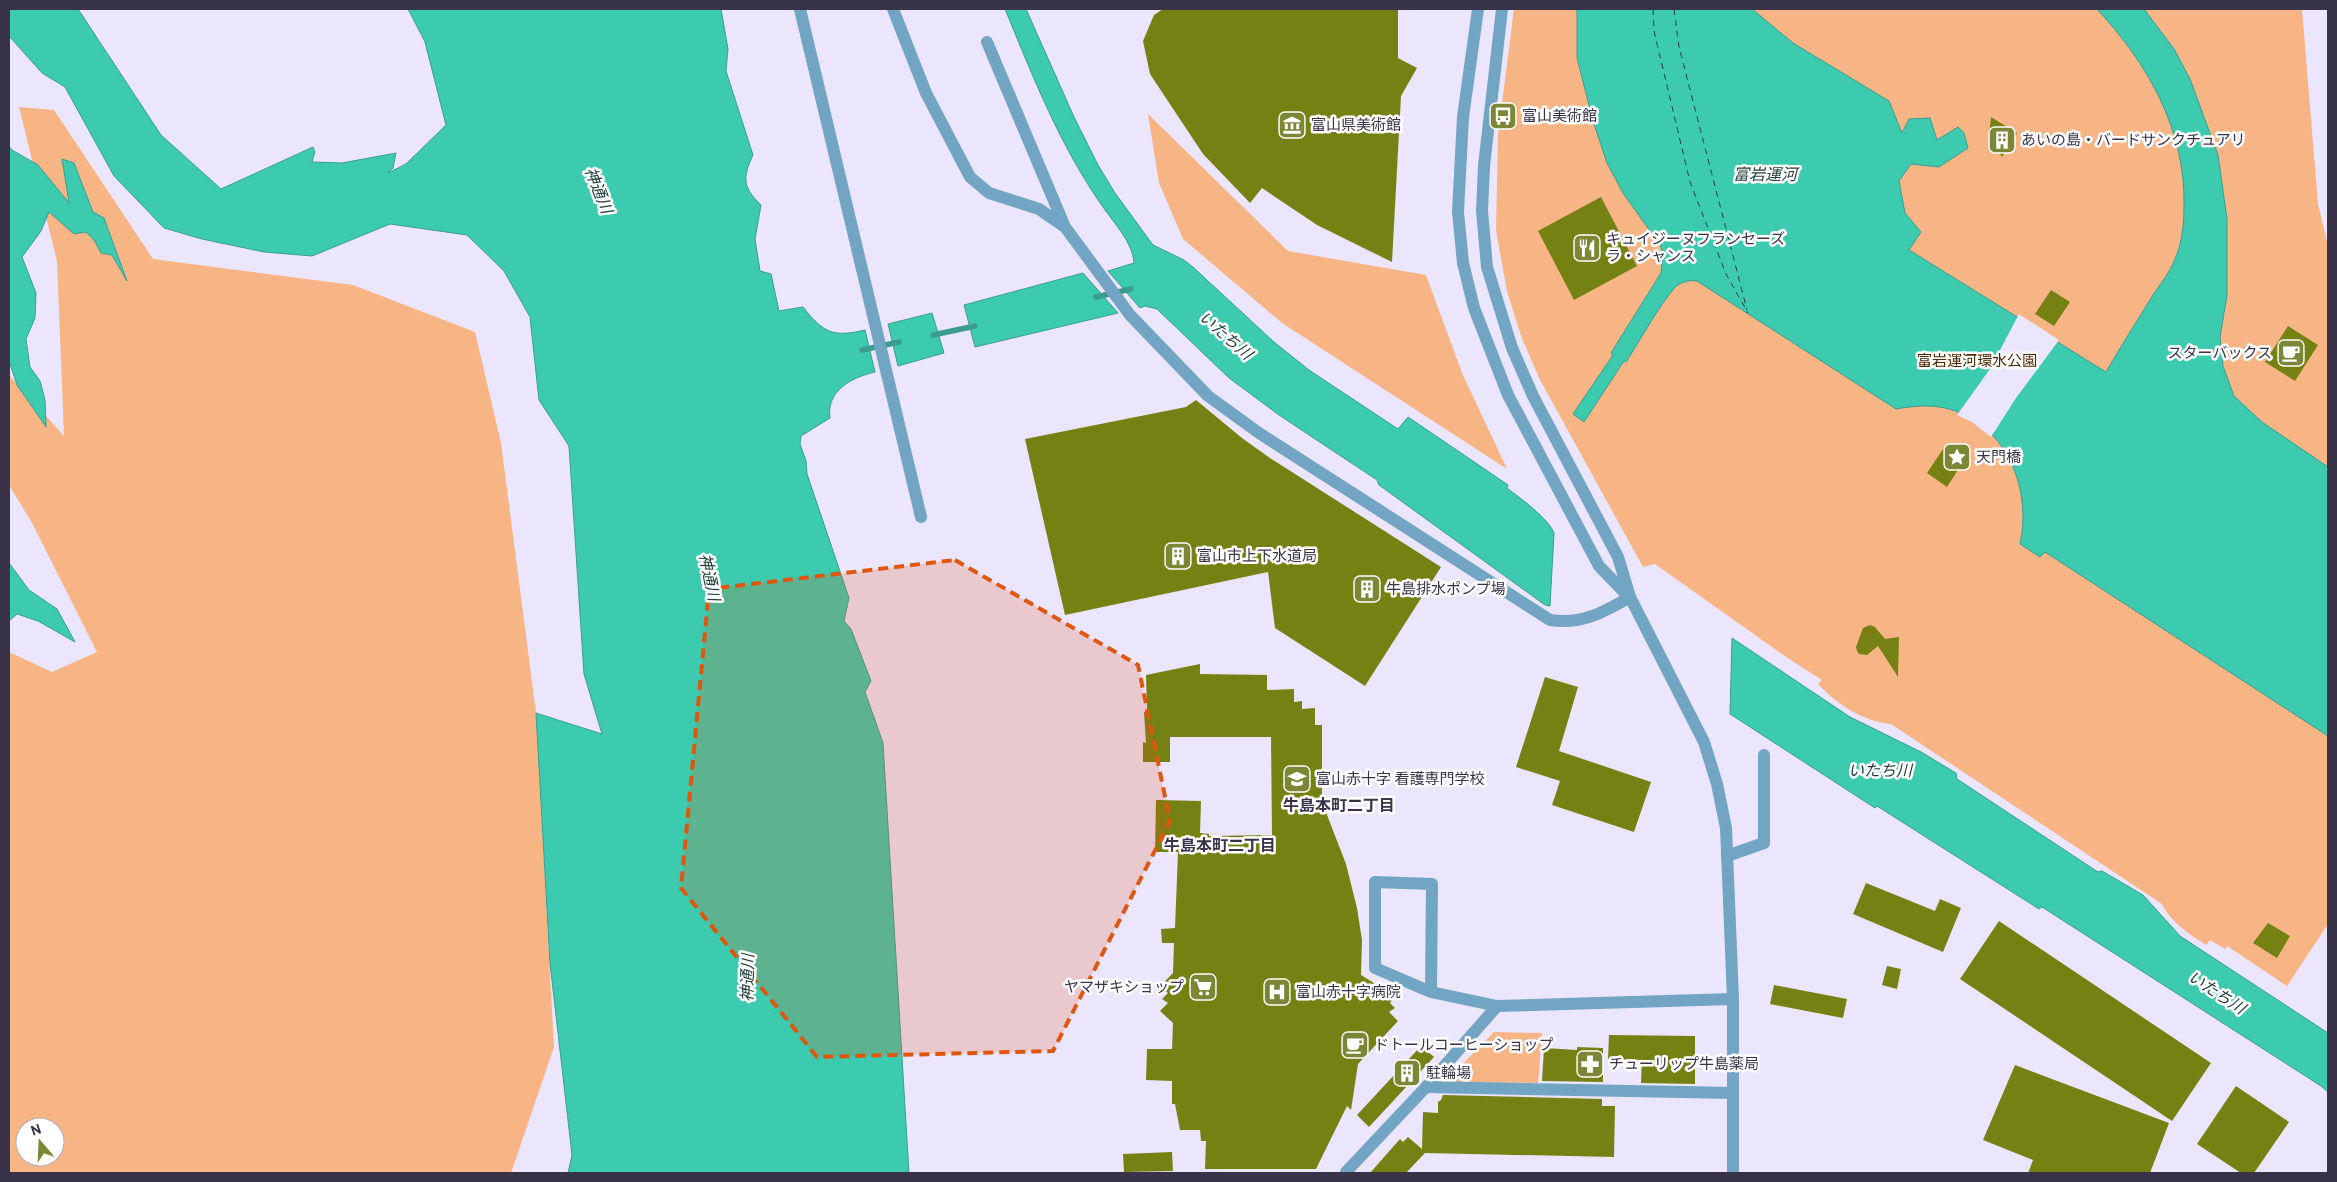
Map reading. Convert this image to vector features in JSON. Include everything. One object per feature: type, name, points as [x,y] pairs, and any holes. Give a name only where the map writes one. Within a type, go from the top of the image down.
[{"type":"street","points":[[800,9],[922,517]]},
{"type":"street","points":[[893,9],[926,93],[970,177],[989,193],[1039,209],[1065,227]]},
{"type":"street","points":[[1478,9],[1463,117],[1458,212],[1463,263],[1474,308],[1508,395],[1599,566],[1633,602]]},
{"type":"street","points":[[1502,9],[1484,166],[1482,211],[1487,266],[1512,348],[1533,396],[1618,556],[1633,602],[1704,742],[1717,784],[1726,828],[1733,999],[1733,1173]]},
{"type":"street","points":[[987,42],[1065,227],[1130,315],[1208,396],[1259,433],[1550,620],[1562,622],[1596,616],[1633,602]]},
{"type":"street","points":[[1727,856],[1764,843],[1764,755]]},
{"type":"street","points":[[1431,992],[1432,884],[1374,882],[1375,968],[1431,992],[1497,1006],[1733,999]]},
{"type":"street","points":[[1346,1172],[1497,1006]]},
{"type":"street","points":[[1426,1086],[1733,1093]]},
{"type":"highlighted area","points":[[955,560],[1138,665],[1170,821],[1053,1051],[817,1057],[681,888],[709,589]]},
{"type":"green space","name":"富岩運河環水公園","points":[[1514,9],[2302,9],[2318,204],[2328,246],[2328,924],[2287,986],[2227,946],[2225,949],[2210,940],[2206,945],[2175,922],[2162,904],[1891,724],[1860,716],[1842,705],[1818,684],[1822,680],[1786,657],[1655,564],[1643,567],[1539,378],[1521,336],[1507,291],[1496,231],[1498,135]]},
{"type":"green space","points":[[19,107],[54,110],[153,259],[353,285],[475,332],[501,443],[536,713],[554,1047],[511,1173],[9,1173],[9,652],[52,672],[97,652],[31,521],[9,485],[9,375],[64,436],[57,261]]},
{"type":"green space","points":[[1148,114],[1288,251],[1426,275],[1462,373],[1507,469],[1282,323],[1183,239],[1159,183]]},
{"type":"green space","points":[[1494,1032],[1542,1033],[1538,1083],[1445,1082]]},
{"type":"water","name":"神通川","points":[[9,9],[78,9],[161,135],[221,189],[313,147],[315,152],[312,162],[342,163],[396,153],[393,168],[388,173],[406,164],[446,125],[425,42],[408,9],[721,9],[728,49],[726,71],[753,155],[747,170],[746,182],[751,193],[761,205],[755,239],[760,271],[771,274],[779,311],[803,307],[816,322],[829,331],[836,333],[865,330],[875,372],[858,377],[843,386],[832,400],[830,418],[801,436],[800,444],[806,461],[807,474],[849,598],[844,621],[851,629],[871,681],[865,692],[883,743],[909,1173],[568,1173],[572,1155],[550,963],[536,713],[602,734],[584,674],[569,446],[539,400],[530,317],[504,271],[467,235],[390,224],[312,256],[264,252],[202,239],[164,228],[114,176],[65,87],[42,73],[9,36]]},
{"type":"water","name":"いたち川","points":[[1005,9],[1026,9],[1074,117],[1098,165],[1115,193],[1153,245],[1184,260],[1194,268],[1274,342],[1309,370],[1398,429],[1408,417],[1508,485],[1507,488],[1546,521],[1554,533],[1550,606],[1545,605],[1379,485],[1377,480],[1279,415],[1229,378],[1157,309],[1145,306],[1140,308],[1108,271],[1134,263],[1130,248],[1073,160],[1048,111]]},
{"type":"water","name":"富岩運河","points":[[1577,9],[1752,9],[1793,43],[1889,101],[1902,133],[1909,119],[1930,118],[1937,140],[1958,127],[1964,133],[1968,148],[1939,167],[1911,164],[1899,181],[1905,213],[1921,232],[1909,250],[2106,372],[2171,268],[2179,247],[2183,227],[2183,179],[2171,125],[2160,100],[2132,52],[2097,9],[2144,9],[2174,49],[2190,79],[2218,155],[2227,219],[2227,295],[2220,337],[2223,366],[2234,396],[2262,422],[2328,467],[2328,736],[2045,552],[2040,557],[2020,544],[2023,523],[2018,481],[2011,462],[2000,444],[1986,429],[1969,417],[1942,407],[1922,406],[1896,409],[1697,281],[1683,283],[1673,290],[1659,308],[1626,362],[1624,361],[1584,422],[1573,414],[1613,355],[1611,353],[1661,273],[1663,253],[1660,245],[1623,193],[1607,163],[1593,121],[1577,58]]},
{"type":"water","points":[[9,146],[12,150],[38,165],[69,203],[62,159],[74,163],[93,212],[104,218],[127,281],[112,255],[101,253],[94,240],[86,232],[74,234],[49,212],[41,231],[22,257],[36,293],[35,318],[26,339],[30,367],[40,381],[45,400],[46,427],[17,385],[9,361]]},
{"type":"water","points":[[1083,273],[1118,313],[975,347],[964,305]]},
{"type":"water","points":[[932,313],[944,353],[898,366],[888,324]]},
{"type":"water","points":[[9,563],[29,590],[57,609],[75,642],[38,621],[17,614],[9,621]]},
{"type":"water","name":"いたち川","points":[[1732,638],[1850,717],[1921,752],[1956,773],[1957,779],[2098,872],[2102,871],[2143,895],[2180,936],[2328,1033],[2328,1092],[2042,907],[2039,909],[1877,806],[1875,808],[1730,714]]},
{"type":"pier","points":[[2019,314],[2059,340],[2016,398],[1991,437],[1972,422],[1957,415],[1990,369]]},
{"type":"building","name":"富山県美術館","points":[[1163,9],[1398,9],[1398,58],[1417,68],[1401,96],[1392,262],[1317,225],[1262,188],[1250,203],[1203,154],[1150,74],[1143,41],[1154,15]]},
{"type":"building","name":"あいの島・バードサンクチュアリ","points":[[1991,117],[2017,133],[2002,157],[1989,137]]},
{"type":"building","name":"キュイジーヌフランセーズ ラ・シャンス","points":[[1601,197],[1637,266],[1574,300],[1538,231]]},
{"type":"building","points":[[2051,290],[2070,302],[2054,326],[2035,314]]},
{"type":"building","name":"スターバックス","points":[[2288,326],[2318,345],[2295,381],[2265,362]]},
{"type":"building","points":[[1196,400],[1242,438],[1270,458],[1441,567],[1365,686],[1275,628],[1268,572],[1065,615],[1025,439],[1186,407]]},
{"type":"building","points":[[1943,449],[1963,462],[1947,487],[1927,473]]},
{"type":"building","points":[[1870,625],[1875,627],[1885,639],[1899,637],[1898,677],[1878,646],[1867,655],[1859,654],[1857,651],[1856,647],[1863,628]]},
{"type":"building","name":"富山赤十字病院","points":[[1200,664],[1200,674],[1267,675],[1267,690],[1294,689],[1294,702],[1302,701],[1302,709],[1315,708],[1315,725],[1322,725],[1322,802],[1346,864],[1357,908],[1362,940],[1361,975],[1395,996],[1390,1003],[1395,1008],[1389,1012],[1398,1021],[1358,1064],[1351,1110],[1347,1106],[1316,1169],[1205,1169],[1206,1141],[1201,1141],[1200,1130],[1180,1130],[1175,1104],[1172,1104],[1172,1081],[1146,1080],[1147,1049],[1172,1049],[1173,1023],[1160,1011],[1168,1003],[1162,999],[1168,993],[1160,986],[1173,973],[1174,943],[1162,943],[1161,929],[1175,928],[1178,852],[1155,852],[1156,800],[1201,801],[1200,833],[1209,834],[1209,836],[1272,835],[1271,737],[1170,737],[1170,762],[1143,762],[1143,742],[1146,743],[1144,712],[1147,711],[1146,675]]},
{"type":"building","points":[[1545,677],[1578,687],[1559,751],[1651,782],[1634,832],[1552,805],[1560,781],[1516,767]]},
{"type":"building","points":[[1866,883],[1935,911],[1940,899],[1961,908],[1943,952],[1853,914]]},
{"type":"building","points":[[1999,921],[2211,1063],[2172,1121],[1960,979]]},
{"type":"building","points":[[2268,923],[2290,936],[2277,958],[2253,943]]},
{"type":"building","points":[[1887,966],[1901,969],[1897,989],[1882,985]]},
{"type":"building","points":[[1774,985],[1847,999],[1843,1018],[1770,1004]]},
{"type":"building","points":[[1609,1035],[1695,1036],[1695,1084],[1641,1083],[1642,1060],[1608,1059]]},
{"type":"building","name":"駐輪場","points":[[1421,1046],[1434,1057],[1369,1127],[1357,1115]]},
{"type":"building","points":[[1577,1047],[1603,1048],[1603,1082],[1542,1081],[1544,1048],[1577,1050]]},
{"type":"building","points":[[2015,1065],[2169,1123],[2150,1173],[2028,1173],[2033,1160],[1983,1140]]},
{"type":"building","points":[[2236,1086],[2289,1122],[2254,1173],[2241,1173],[2197,1144]]},
{"type":"building","points":[[1443,1095],[1602,1099],[1602,1106],[1615,1106],[1614,1157],[1425,1153],[1406,1173],[1370,1173],[1400,1139],[1403,1142],[1408,1137],[1422,1149],[1423,1112],[1438,1113],[1438,1102]]},
{"type":"building","points":[[1172,1152],[1173,1171],[1124,1172],[1123,1154]]},
{"type":"waterway","points":[[1096,297],[1131,289]]},
{"type":"waterway","points":[[933,335],[975,326]]},
{"type":"waterway","points":[[862,350],[899,342]]},
{"type":"ferry route","points":[[1653,9],[1654,31],[1690,182],[1726,274],[1748,313]]},
{"type":"ferry route","points":[[1674,9],[1679,47],[1747,310]]},
{"type":"place","name":"富山美術館","points":[[1503,116]]},
{"type":"place","name":"富山県美術館","points":[[1292,125]]},
{"type":"place","name":"あいの島・バードサンクチュアリ","points":[[2002,140]]},
{"type":"place","name":"キュイジーヌフランセーズ ラ・シャンス","points":[[1587,248]]},
{"type":"place","name":"スターバックス","points":[[2291,353]]},
{"type":"place","name":"天門橋","points":[[1957,457]]},
{"type":"place","name":"富山市上下水道局","points":[[1178,556]]},
{"type":"place","name":"牛島排水ポンプ場","points":[[1367,589]]},
{"type":"place","name":"富山赤十字 看護専門学校","points":[[1297,779]]},
{"type":"place","name":"ヤマザキショップ","points":[[1203,987]]},
{"type":"place","name":"富山赤十字病院","points":[[1277,992]]},
{"type":"place","name":"ドトールコーヒーショップ","points":[[1355,1045]]},
{"type":"place","name":"チューリップ牛島薬局","points":[[1590,1064]]},
{"type":"place","name":"駐輪場","points":[[1407,1073]]},
{"type":"district","name":"牛島本町二丁目","points":[[1339,805]]},
{"type":"district","name":"牛島本町二丁目","points":[[1220,845]]}]
